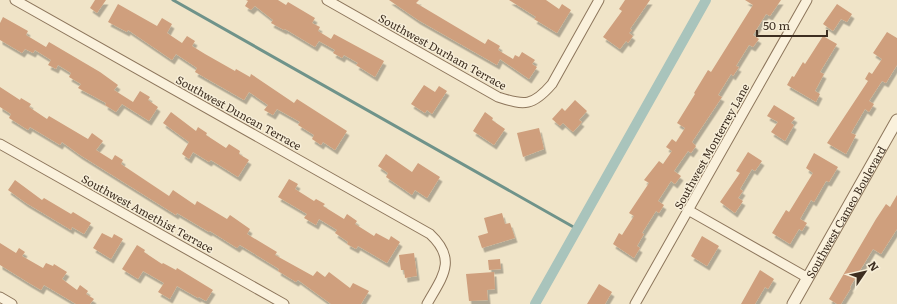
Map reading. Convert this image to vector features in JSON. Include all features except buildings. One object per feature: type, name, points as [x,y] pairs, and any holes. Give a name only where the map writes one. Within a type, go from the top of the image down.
[{"type":"street","name":"Southwest Duncan Terrace","points":[[15,0],[430,234],[439,242],[445,252],[446,262],[445,272],[427,304]]},
{"type":"street","name":"Southwest Durham Terrace","points":[[327,0],[498,97],[517,104],[530,103],[543,95],[552,84],[599,0]]},
{"type":"street","name":"Southwest Monterrey Lane","points":[[635,304],[807,0]]},
{"type":"street","name":"Southwest Cameo Boulevard","points":[[793,304],[897,120]]},
{"type":"street","name":"Southwest Amethist Terrace","points":[[0,144],[284,304]]},
{"type":"street","points":[[688,210],[808,278]]},
{"type":"street","points":[[0,297],[12,304]]},
{"type":"waterway","points":[[173,0],[577,229]]},
{"type":"waterway","points":[[535,304],[706,0]]}]
